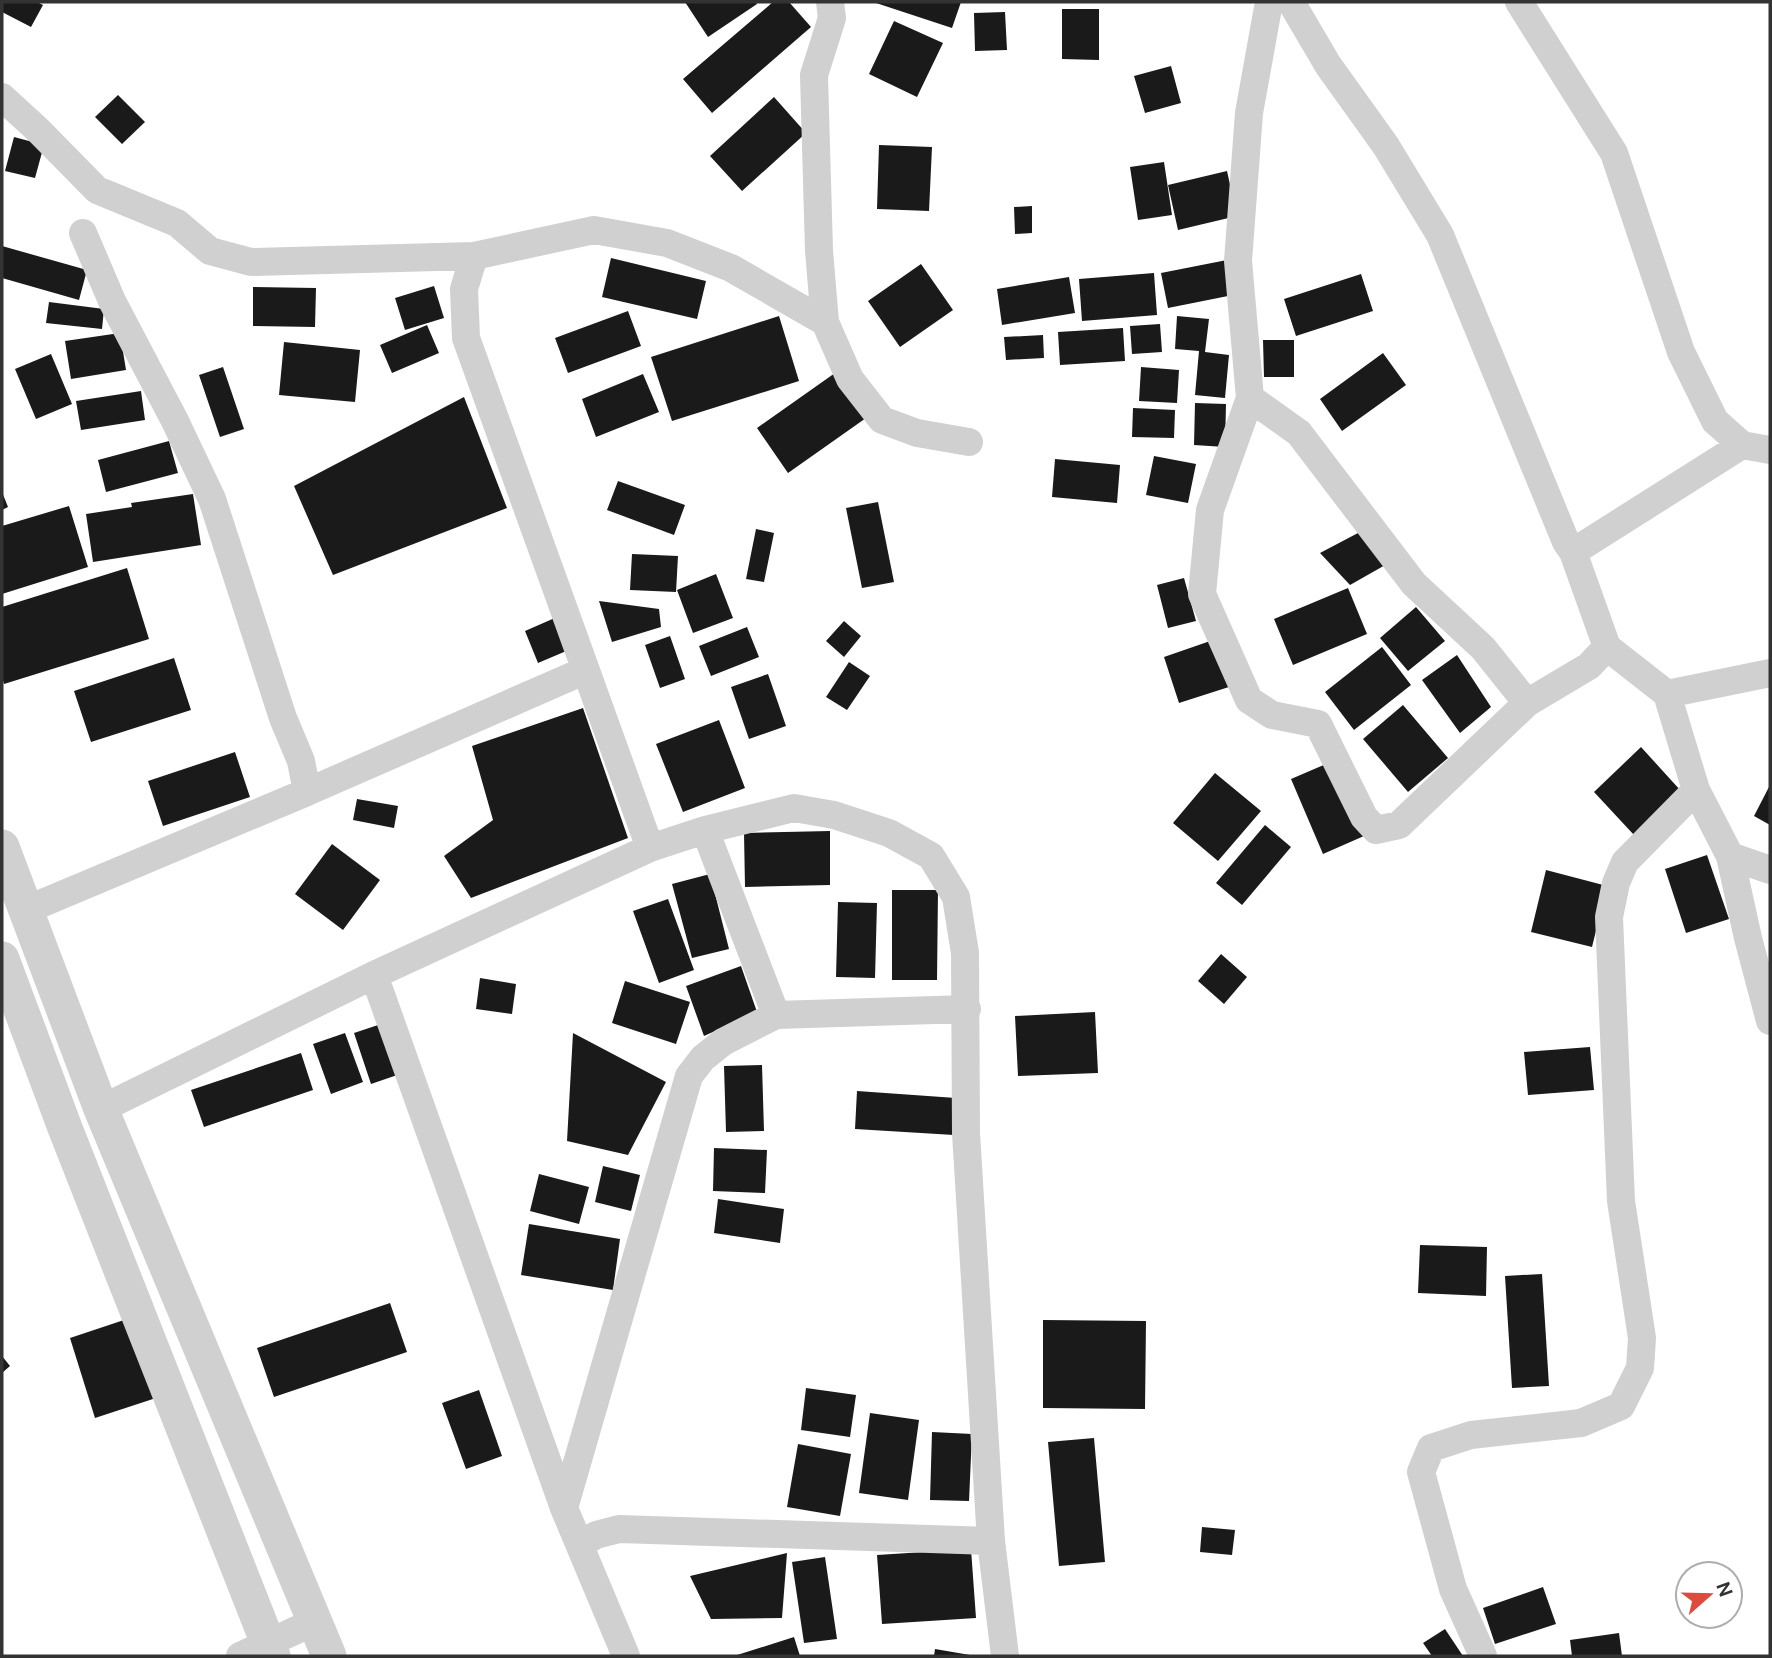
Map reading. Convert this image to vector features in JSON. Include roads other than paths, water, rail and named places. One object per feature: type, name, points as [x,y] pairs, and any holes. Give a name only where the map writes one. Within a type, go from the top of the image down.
[{"type":"street","points":[[830,2],[832,18],[814,75],[825,323],[850,379],[882,420],[917,433],[969,442]]},
{"type":"street","points":[[1269,2],[1249,113],[1238,261],[1251,398],[1210,510],[1202,594],[1249,700],[1272,715],[1318,724],[1364,817],[1376,830],[1399,825],[1527,703],[1589,666],[1607,647]]},
{"type":"street","points":[[1291,2],[1328,65],[1386,146],[1440,235],[1566,542],[1573,552],[1607,647],[1667,694],[1696,790],[1730,856],[1770,1021]]},
{"type":"street","points":[[1520,2],[1614,153],[1681,352],[1716,421],[1742,445],[1770,450]]},
{"type":"street","points":[[2,97],[97,190],[177,223],[210,251],[251,262],[474,256],[594,230],[667,243],[731,268],[825,323]]},
{"type":"street","points":[[83,233],[112,301],[175,421],[212,499],[283,718],[300,761],[307,792]]},
{"type":"street","points":[[474,256],[464,289],[466,338],[650,848]]},
{"type":"street","points":[[1251,398],[1299,433],[1414,584],[1483,648],[1527,703]]},
{"type":"street","points":[[1573,552],[1742,445]]},
{"type":"street","points":[[26,910],[307,792],[586,670]]},
{"type":"street","points":[[1667,694],[1770,673]]},
{"type":"street","points":[[1483,1656],[1453,1588],[1421,1472],[1431,1448],[1471,1435],[1581,1423],[1621,1406],[1640,1368],[1642,1338],[1621,1201],[1608,917],[1616,883],[1625,862],[1696,790]]},
{"type":"street","points":[[101,1110],[374,975],[650,848],[705,830],[794,808],[834,815],[889,833],[931,856],[957,897],[965,953],[967,1133],[991,1541],[1005,1656]]},
{"type":"street","points":[[705,830],[776,1015]]},
{"type":"street","points":[[2,847],[101,1110],[329,1656]]},
{"type":"street","points":[[1730,856],[1770,870]]},
{"type":"street","points":[[2,959],[260,1652],[316,1621]]},
{"type":"street","points":[[374,975],[564,1508],[626,1656]]},
{"type":"street","points":[[564,1508],[690,1076],[703,1058],[723,1042],[776,1015],[967,1009]]},
{"type":"street","points":[[580,1545],[596,1535],[619,1529],[991,1541]]}]
